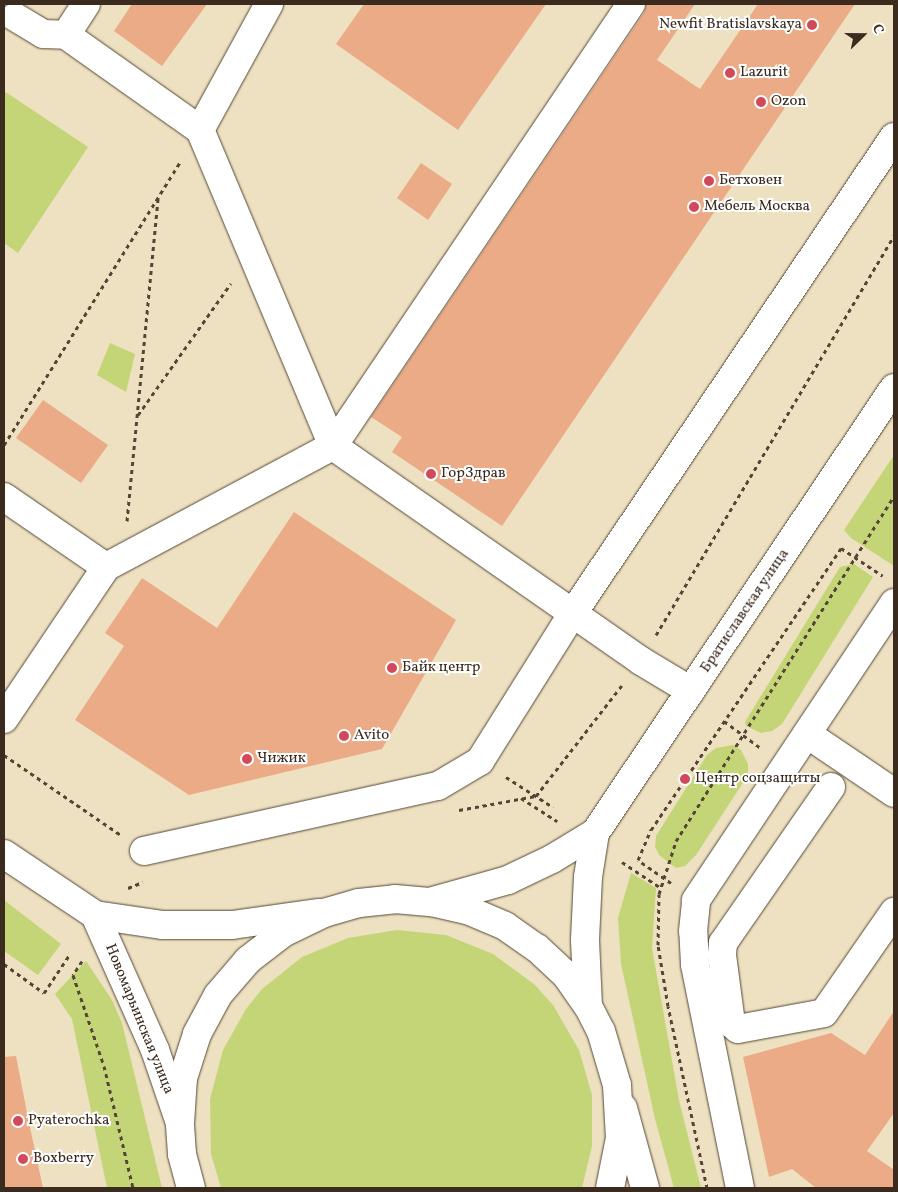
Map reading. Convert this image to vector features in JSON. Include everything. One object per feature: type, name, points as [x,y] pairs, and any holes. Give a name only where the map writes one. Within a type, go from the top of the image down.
[{"type":"main road","points":[[66,35],[86,4]]},
{"type":"main road","points":[[200,130],[269,4]]},
{"type":"main road","points":[[4,719],[115,562],[333,446],[631,4]]},
{"type":"main road","points":[[14,18],[43,34],[66,35],[200,130],[333,446],[573,613],[691,691]]},
{"type":"main road","points":[[144,851],[438,786],[480,760],[573,613],[894,137]]},
{"type":"main road","name":"Братиславская улица","points":[[432,902],[508,880],[552,859],[595,833],[894,388]]},
{"type":"main road","points":[[4,497],[115,562]]},
{"type":"main road","points":[[740,1188],[695,964],[692,931],[696,900],[806,734],[890,591]]},
{"type":"main road","points":[[806,734],[894,793]]},
{"type":"main road","points":[[831,787],[723,943],[722,955],[732,1023],[738,1030],[824,1013],[894,912]]},
{"type":"main road","name":"Братиславская улица","points":[[588,1006],[585,940],[588,877],[595,833]]},
{"type":"main road","name":"Новомарьинская улица","points":[[4,854],[95,915],[163,925],[232,925],[324,913]]},
{"type":"main road","name":"Братиславская улица","points":[[191,1188],[182,1154],[180,1123],[183,1078],[197,1034],[218,995],[248,960],[283,933],[324,913],[359,903],[386,900],[432,902],[470,911],[513,932],[538,948],[566,975],[588,1006],[612,1058],[617,1085],[620,1138],[610,1188]]},
{"type":"main road","name":"Новомарьинская улица","points":[[95,915],[155,1050],[180,1123]]},
{"type":"main road","points":[[617,1085],[645,1188]]},
{"type":"path","points":[[4,445],[200,130]]},
{"type":"path","points":[[115,562],[137,415],[158,198]]},
{"type":"path","points":[[137,415],[252,254]]},
{"type":"path","points":[[706,1188],[686,1102],[658,946],[659,894],[676,841],[894,496]]},
{"type":"path","points":[[696,900],[638,860],[651,830],[841,548],[856,558],[890,591]]},
{"type":"path","points":[[724,722],[786,765]]},
{"type":"path","points":[[4,754],[144,851]]},
{"type":"path","points":[[480,760],[553,806]]},
{"type":"path","points":[[4,964],[44,993],[70,954]]},
{"type":"green space","points":[[4,91],[88,147],[18,253],[4,243]]},
{"type":"green space","points":[[110,343],[135,354],[126,392],[97,375]]},
{"type":"green space","points":[[894,455],[894,566],[851,538],[844,530]]},
{"type":"green space","points":[[854,564],[873,577],[782,724],[772,731],[761,733],[746,726],[745,722],[840,567]]},
{"type":"green space","points":[[733,745],[741,750],[748,764],[748,775],[696,855],[685,866],[676,868],[659,855],[655,847],[656,836],[707,755],[716,748]]},
{"type":"green space","points":[[631,873],[656,888],[652,948],[679,1100],[701,1188],[674,1188],[655,1119],[621,964],[618,918]]},
{"type":"green space","points":[[4,900],[61,944],[38,975],[4,951]]},
{"type":"green space","points":[[397,930],[446,935],[493,954],[535,985],[553,1005],[579,1050],[592,1095],[592,1146],[582,1188],[221,1188],[211,1154],[210,1099],[223,1050],[246,1009],[262,989],[302,957],[348,938]]},
{"type":"green space","points":[[86,961],[112,1000],[122,1023],[162,1188],[107,1188],[72,1019],[55,994]]},
{"type":"building","points":[[132,4],[207,4],[162,66],[114,31]]},
{"type":"building","points":[[364,4],[546,4],[458,130],[336,44]]},
{"type":"building","points":[[646,4],[695,4],[657,60],[700,89],[758,4],[855,4],[502,526],[392,452],[402,437],[371,417],[644,13]]},
{"type":"building","points":[[421,163],[452,184],[428,220],[397,198]]},
{"type":"building","points":[[43,400],[108,445],[81,483],[16,438]]},
{"type":"building","points":[[294,512],[456,620],[382,749],[189,795],[75,720],[124,646],[105,633],[142,578],[217,628]]},
{"type":"building","points":[[894,1011],[894,1113],[867,1151],[894,1170],[894,1188],[816,1188],[792,1169],[769,1177],[743,1057],[831,1033],[865,1055]]},
{"type":"building","points":[[16,1056],[43,1188],[4,1188],[4,1057]]},
{"type":"place","name":"Newfit Bratislavskaya","points":[[812,25]]},
{"type":"place","name":"Lazurit","points":[[730,73]]},
{"type":"place","name":"Ozon","points":[[761,102]]},
{"type":"place","name":"Бетховен","points":[[709,181]]},
{"type":"place","name":"Мебель Москва","points":[[694,207]]},
{"type":"place","name":"ГорЗдрав","points":[[431,474]]},
{"type":"place","name":"Байк центр","points":[[392,668]]},
{"type":"place","name":"Avito","points":[[344,736]]},
{"type":"place","name":"Чижик","points":[[247,759]]},
{"type":"place","name":"Центр соцзащиты","points":[[685,779]]},
{"type":"place","name":"Pyaterochka","points":[[18,1121]]},
{"type":"place","name":"Boxberry","points":[[23,1159]]}]
